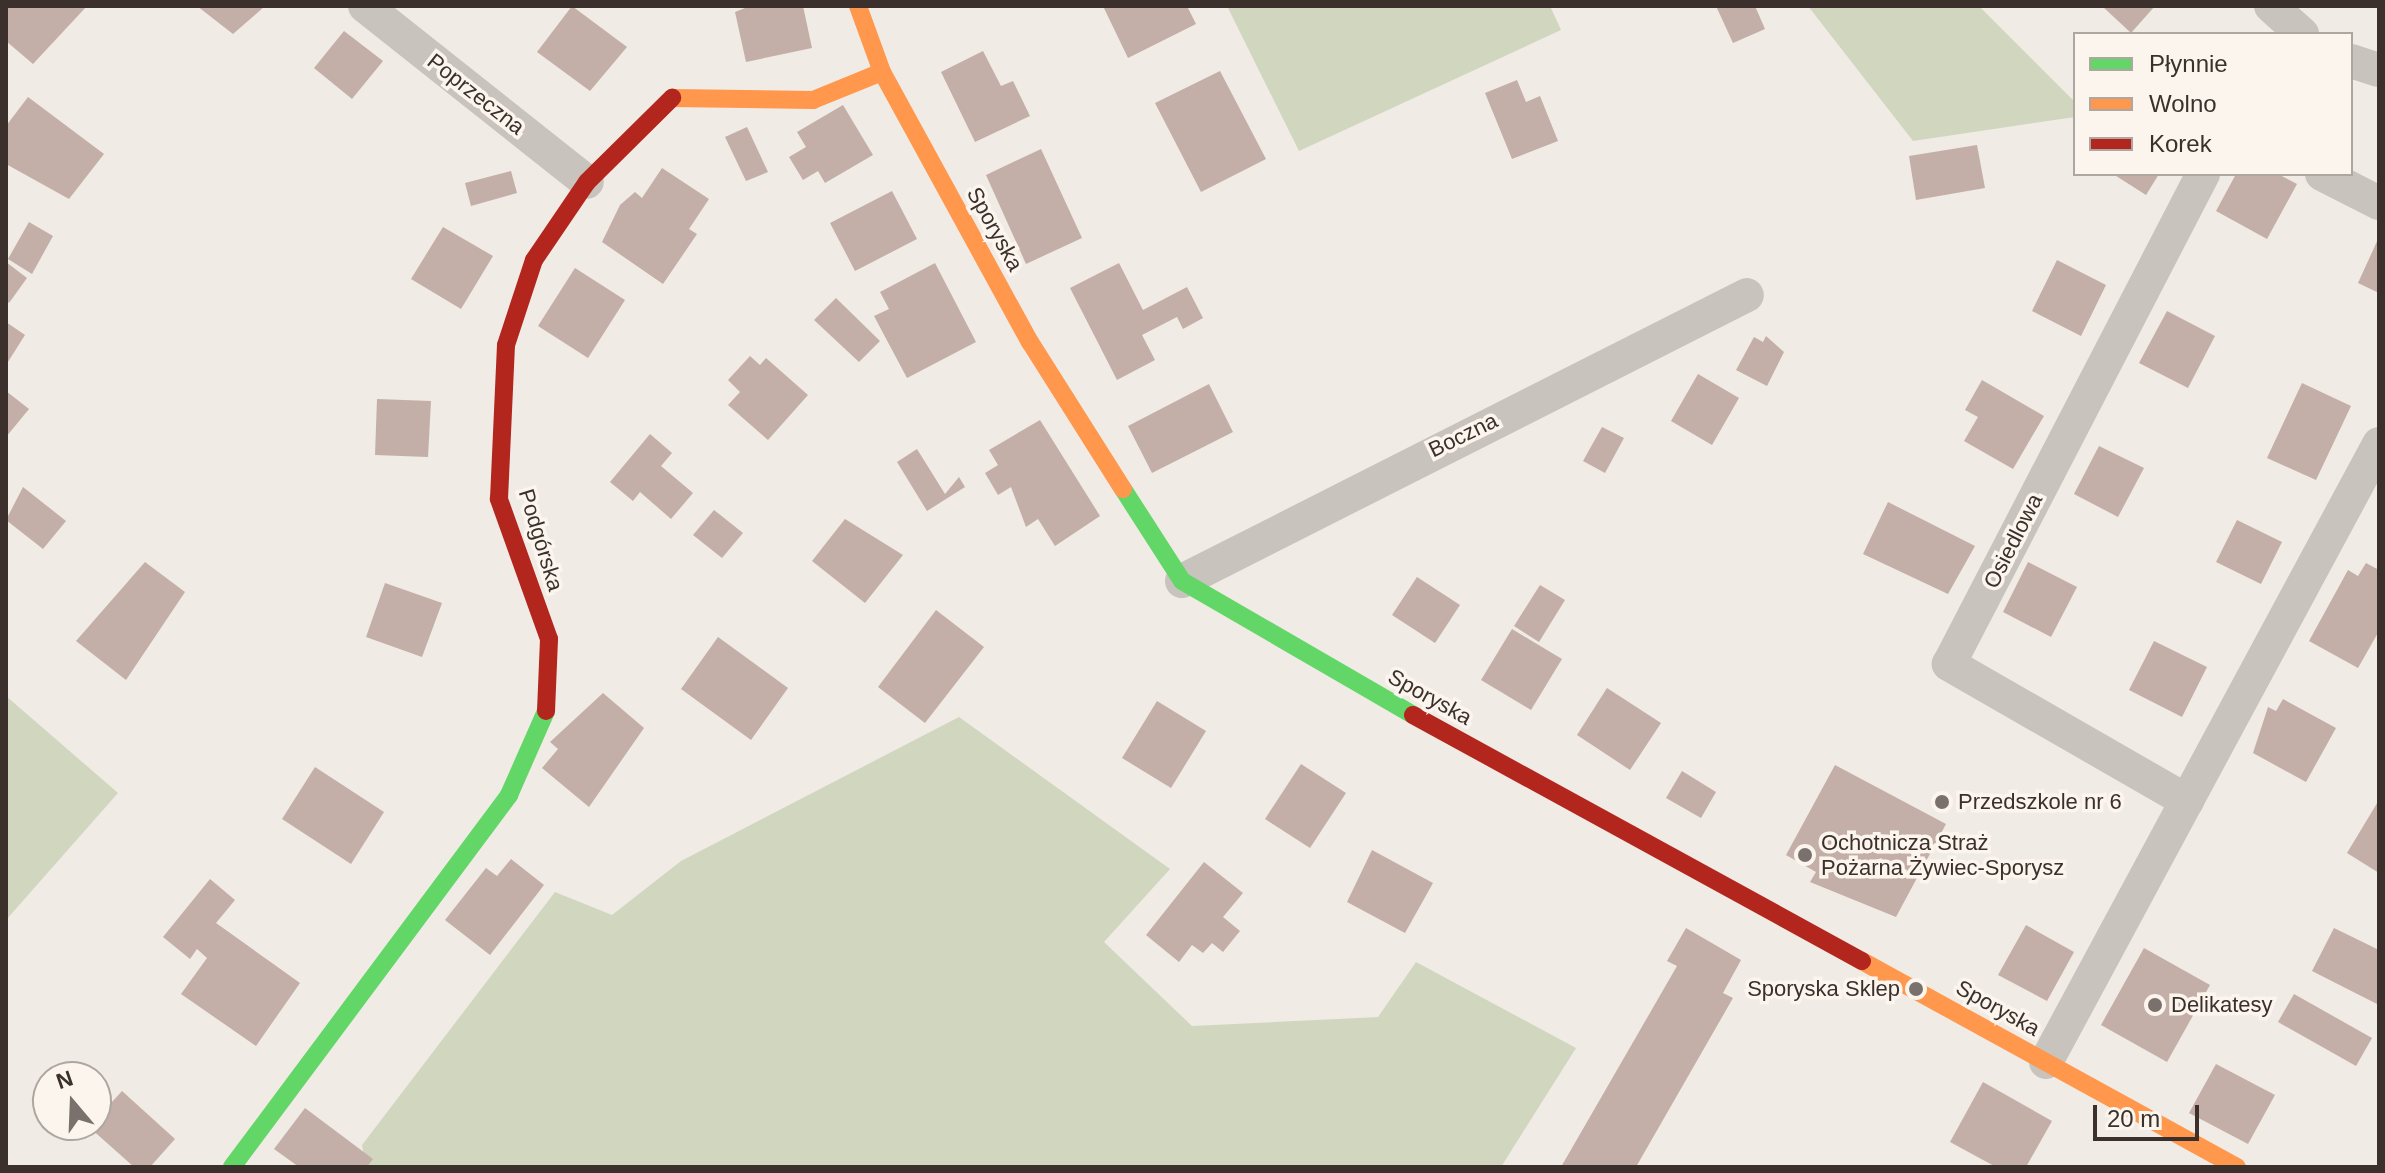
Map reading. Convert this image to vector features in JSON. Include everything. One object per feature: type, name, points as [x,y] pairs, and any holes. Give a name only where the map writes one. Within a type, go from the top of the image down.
[{"type":"street","name":"Poprzeczna","points":[[365,6],[587,182]]},
{"type":"street","name":"Sporyska","points":[[858,6],[882,72],[1030,342],[1182,581],[2237,1167]]},
{"type":"street","points":[[2271,6],[2300,32]]},
{"type":"street","points":[[2353,62],[2379,70]]},
{"type":"street","name":"Podgórska","points":[[232,1167],[509,795],[546,711],[549,639],[499,499],[506,345],[534,260],[587,182],[673,97],[813,100],[882,72]]},
{"type":"street","name":"Osiedlowa","points":[[2187,801],[1949,664],[2202,176]]},
{"type":"street","points":[[2326,176],[2379,203]]},
{"type":"street","name":"Boczna","points":[[1182,581],[1747,295]]},
{"type":"street","points":[[2046,1062],[2379,444]]},
{"type":"green space","points":[[1227,6],[1550,6],[1561,30],[1299,151]]},
{"type":"green space","points":[[1808,6],[1979,6],[2073,100],[2073,117],[1913,141]]},
{"type":"green space","points":[[6,696],[118,793],[6,920]]},
{"type":"green space","points":[[959,717],[1170,869],[1104,942],[1192,1026],[1378,1017],[1416,962],[1576,1048],[1501,1167],[366,1167],[362,1145],[555,892],[612,915],[681,861]]},
{"type":"building","points":[[6,6],[87,6],[33,64],[6,41]]},
{"type":"building","points":[[197,6],[265,6],[233,34]]},
{"type":"building","points":[[572,6],[627,47],[590,91],[537,52]]},
{"type":"building","points":[[750,6],[803,6],[812,48],[746,62],[735,12]]},
{"type":"building","points":[[1103,6],[1187,6],[1196,24],[1128,58]]},
{"type":"building","points":[[1716,6],[1755,6],[1765,29],[1733,43]]},
{"type":"building","points":[[2102,6],[2155,6],[2130,32]]},
{"type":"building","points":[[344,31],[383,61],[352,99],[314,68]]},
{"type":"building","points":[[983,51],[1001,86],[1013,81],[1030,116],[975,142],[941,72]]},
{"type":"building","points":[[1220,71],[1266,159],[1201,192],[1155,103]]},
{"type":"building","points":[[1517,80],[1526,102],[1540,96],[1558,141],[1512,159],[1485,93]]},
{"type":"building","points":[[28,97],[104,154],[69,199],[6,164],[6,126]]},
{"type":"building","points":[[843,105],[873,155],[825,183],[818,171],[803,180],[789,157],[806,147],[797,132]]},
{"type":"building","points":[[747,127],[768,172],[746,181],[725,137]]},
{"type":"building","points":[[1977,145],[1985,188],[1916,200],[1909,156]]},
{"type":"building","points":[[1041,149],[1082,238],[1026,264],[986,175]]},
{"type":"building","points":[[662,168],[709,199],[689,229],[697,234],[663,284],[602,242],[620,205],[635,192],[642,198]]},
{"type":"building","points":[[511,171],[517,193],[471,206],[465,183]]},
{"type":"building","points":[[2116,176],[2158,176],[2146,195]]},
{"type":"building","points":[[2235,176],[2282,176],[2297,184],[2267,239],[2216,211]]},
{"type":"building","points":[[892,191],[917,239],[855,271],[830,223]]},
{"type":"building","points":[[29,222],[53,236],[32,274],[8,259]]},
{"type":"building","points":[[443,227],[493,256],[461,309],[411,279]]},
{"type":"building","points":[[2379,237],[2379,293],[2358,283]]},
{"type":"building","points":[[2057,260],[2106,285],[2081,336],[2032,311]]},
{"type":"building","points":[[6,262],[27,278],[9,303],[6,300]]},
{"type":"building","points":[[935,263],[976,342],[907,378],[874,316],[889,309],[880,292]]},
{"type":"building","points":[[1119,263],[1143,310],[1187,287],[1203,318],[1183,329],[1177,317],[1142,335],[1155,360],[1117,380],[1070,288]]},
{"type":"building","points":[[575,268],[625,300],[588,358],[538,326]]},
{"type":"building","points":[[836,298],[880,341],[859,362],[814,320]]},
{"type":"building","points":[[2167,311],[2215,336],[2188,388],[2139,363]]},
{"type":"building","points":[[6,322],[25,335],[6,365]]},
{"type":"building","points":[[1766,336],[1784,352],[1767,386],[1736,370],[1754,337],[1763,342]]},
{"type":"building","points":[[750,356],[760,365],[766,358],[808,395],[768,440],[728,405],[740,392],[728,380]]},
{"type":"building","points":[[1698,374],[1739,398],[1712,445],[1671,421]]},
{"type":"building","points":[[1982,380],[2044,416],[2013,469],[1964,441],[1978,417],[1965,410]]},
{"type":"building","points":[[2302,383],[2351,406],[2316,480],[2267,458]]},
{"type":"building","points":[[1209,384],[1233,432],[1152,473],[1128,426]]},
{"type":"building","points":[[6,391],[29,409],[6,437]]},
{"type":"building","points":[[377,399],[431,401],[428,457],[375,455]]},
{"type":"building","points":[[1040,420],[1100,516],[1055,546],[1038,519],[1026,527],[1011,487],[998,495],[985,473],[998,465],[989,450]]},
{"type":"building","points":[[1602,427],[1624,438],[1605,473],[1583,461]]},
{"type":"building","points":[[650,434],[672,453],[661,466],[693,493],[671,519],[640,492],[633,501],[610,482]]},
{"type":"building","points":[[2099,446],[2144,468],[2118,517],[2074,494]]},
{"type":"building","points":[[917,449],[945,494],[959,477],[965,487],[927,511],[897,462]]},
{"type":"building","points":[[23,487],[66,521],[43,549],[6,520]]},
{"type":"building","points":[[1888,502],[1975,546],[1948,594],[1863,554]]},
{"type":"building","points":[[714,510],[743,533],[722,558],[693,535]]},
{"type":"building","points":[[845,519],[903,555],[865,603],[812,561]]},
{"type":"building","points":[[2237,520],[2282,542],[2261,584],[2216,562]]},
{"type":"building","points":[[145,562],[185,592],[126,680],[76,641]]},
{"type":"building","points":[[2028,562],[2077,587],[2051,637],[2003,612]]},
{"type":"building","points":[[2366,563],[2379,570],[2379,631],[2358,668],[2309,641],[2348,570],[2358,576]]},
{"type":"building","points":[[1417,577],[1460,605],[1435,643],[1392,615]]},
{"type":"building","points":[[385,583],[442,603],[422,657],[366,637]]},
{"type":"building","points":[[1540,585],[1565,600],[1539,642],[1514,626]]},
{"type":"building","points":[[936,610],[984,647],[925,723],[878,687]]},
{"type":"building","points":[[1512,629],[1562,659],[1531,710],[1481,680]]},
{"type":"building","points":[[718,637],[788,688],[751,740],[681,689]]},
{"type":"building","points":[[2154,641],[2207,667],[2182,717],[2129,690]]},
{"type":"building","points":[[1607,688],[1661,723],[1630,770],[1577,735]]},
{"type":"building","points":[[603,693],[644,728],[589,807],[542,768],[558,749],[550,742]]},
{"type":"building","points":[[2283,699],[2336,728],[2306,782],[2253,753],[2268,707],[2276,711]]},
{"type":"building","points":[[1157,701],[1206,731],[1171,788],[1122,758]]},
{"type":"building","points":[[1301,764],[1346,793],[1310,848],[1265,819]]},
{"type":"building","points":[[1835,765],[1946,824],[1896,917],[1810,882],[1816,872],[1786,855]]},
{"type":"building","points":[[315,767],[384,812],[351,864],[282,819]]},
{"type":"building","points":[[1682,771],[1716,792],[1701,818],[1666,798]]},
{"type":"building","points":[[2379,800],[2379,873],[2347,853]]},
{"type":"building","points":[[1372,850],[1433,883],[1405,933],[1347,902]]},
{"type":"building","points":[[511,859],[544,885],[490,955],[445,920],[486,868],[497,876]]},
{"type":"building","points":[[1204,862],[1243,893],[1223,917],[1240,931],[1223,952],[1212,943],[1203,953],[1192,945],[1179,962],[1146,935]]},
{"type":"building","points":[[210,879],[235,900],[216,923],[300,983],[256,1046],[181,994],[207,958],[197,949],[190,959],[163,937]]},
{"type":"building","points":[[2026,925],[2074,952],[2047,1001],[1998,975]]},
{"type":"building","points":[[1686,928],[1741,960],[1723,993],[1733,998],[1636,1167],[1561,1167],[1677,966],[1667,961]]},
{"type":"building","points":[[2334,928],[2379,950],[2379,1005],[2312,971]]},
{"type":"building","name":"Delikatesy","points":[[2144,948],[2210,985],[2167,1062],[2101,1025]]},
{"type":"building","points":[[2294,994],[2372,1038],[2356,1066],[2278,1022]]},
{"type":"building","points":[[2216,1064],[2275,1095],[2248,1144],[2189,1113]]},
{"type":"building","points":[[1983,1082],[2052,1121],[2026,1167],[1996,1167],[1950,1142]]},
{"type":"building","points":[[122,1091],[175,1139],[150,1167],[134,1167],[105,1141],[112,1141],[112,1102]]},
{"type":"building","points":[[305,1108],[373,1159],[367,1167],[299,1167],[274,1149]]},
{"type":"traffic: fast","points":[[1123,489],[1182,581],[1413,715]]},
{"type":"traffic: fast","points":[[232,1167],[509,795],[546,711]]},
{"type":"traffic: slow","points":[[858,6],[882,72],[1030,342],[1123,489]]},
{"type":"traffic: slow","points":[[672,98],[813,100],[882,72]]},
{"type":"traffic: slow","points":[[1862,961],[2237,1167]]},
{"type":"traffic: jam","points":[[546,711],[549,639],[499,499],[506,345],[534,260],[587,182],[672,98]]},
{"type":"traffic: jam","points":[[1413,715],[1862,961]]},
{"type":"place","name":"Przedszkole nr 6","points":[[1942,802]]},
{"type":"place","name":"Ochotnicza Straż Pożarna Żywiec-Sporysz","points":[[1805,855]]},
{"type":"place","name":"Sporyska Sklep","points":[[1916,989]]},
{"type":"place","name":"Delikatesy","points":[[2155,1005]]}]
